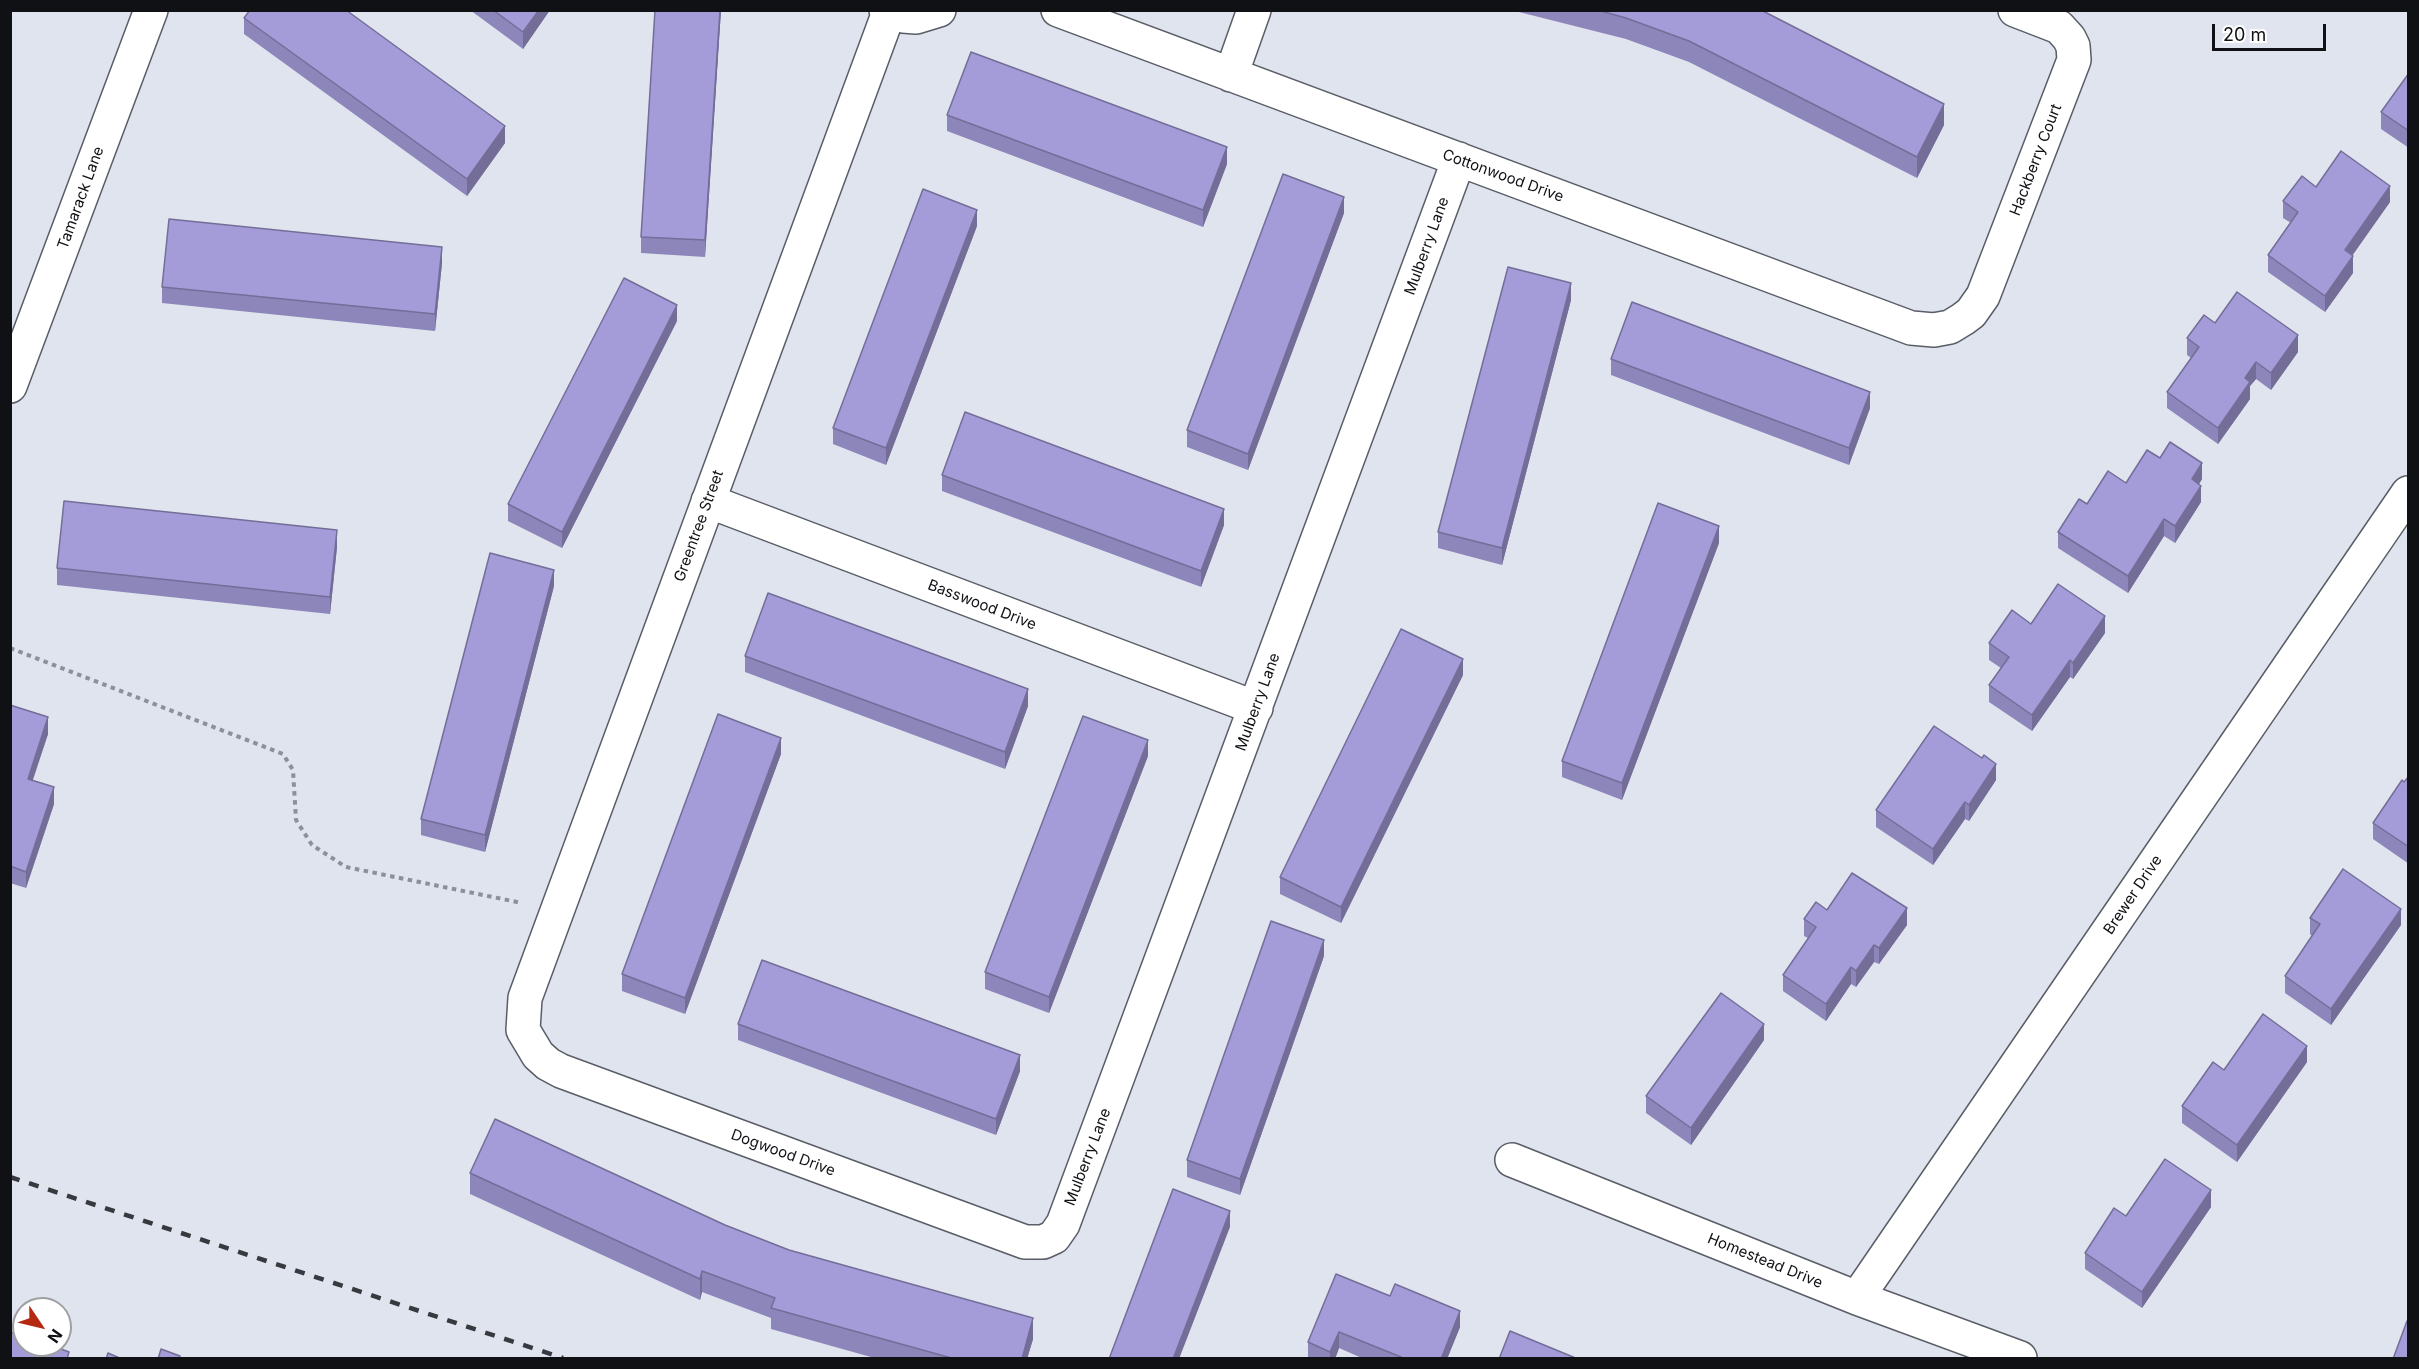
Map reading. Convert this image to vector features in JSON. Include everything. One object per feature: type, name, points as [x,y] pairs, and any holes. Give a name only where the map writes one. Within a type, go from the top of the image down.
[{"type":"street","name":"Tamarack Lane","points":[[10,386],[151,10]]},
{"type":"street","name":"Greentree Street","points":[[529,1042],[523,1030],[525,998],[888,11],[916,17],[939,10]]},
{"type":"street","name":"Cottonwood Drive","points":[[1058,10],[1911,328],[1934,330],[1950,327]]},
{"type":"street","points":[[1231,75],[1254,10]]},
{"type":"street","name":"Hackberry Court","points":[[1950,327],[1971,313],[1983,296],[2074,60],[2073,46],[2059,27],[2014,10]]},
{"type":"street","name":"Mulberry Lane","points":[[1048,1239],[1054,1237],[1063,1224],[1459,159]]},
{"type":"street","name":"Brewer Drive","points":[[1857,1298],[2409,493]]},
{"type":"street","name":"Basswood Drive","points":[[708,501],[1256,708]]},
{"type":"street","name":"Dogwood Drive","points":[[529,1042],[548,1064],[561,1071],[1025,1242],[1043,1242],[1048,1239]]},
{"type":"street","name":"Homestead Drive","points":[[1512,1160],[1857,1298],[2020,1359]]},
{"type":"path","points":[[10,648],[283,754],[293,770],[296,820],[312,845],[346,867],[557,910]]},
{"type":"building","points":[[250,10],[346,10],[505,126],[467,179],[244,18]]},
{"type":"building","points":[[493,10],[539,10],[523,32]]},
{"type":"building","points":[[655,10],[720,10],[705,240],[641,237]]},
{"type":"building","points":[[1597,10],[1761,10],[1944,104],[1917,157],[1689,41]]},
{"type":"building","points":[[971,52],[1227,147],[1203,210],[947,115]]},
{"type":"building","points":[[2409,73],[2409,131],[2381,112]]},
{"type":"building","points":[[2341,151],[2390,186],[2345,250],[2353,256],[2325,296],[2268,255],[2298,212],[2283,201],[2302,176],[2316,187]]},
{"type":"building","points":[[1283,174],[1344,197],[1248,454],[1187,430]]},
{"type":"building","points":[[923,189],[977,210],[886,448],[833,428]]},
{"type":"building","points":[[169,219],[442,247],[435,314],[162,287]]},
{"type":"building","points":[[1508,267],[1571,283],[1502,548],[1438,532]]},
{"type":"building","points":[[624,278],[677,305],[562,532],[508,504]]},
{"type":"building","points":[[2237,292],[2298,335],[2271,373],[2256,362],[2245,378],[2250,382],[2218,428],[2167,392],[2199,347],[2187,338],[2204,315],[2215,323]]},
{"type":"building","points":[[1632,302],[1870,392],[1849,448],[1611,359]]},
{"type":"building","points":[[965,412],[1224,509],[1201,571],[942,475]]},
{"type":"building","points":[[2170,442],[2202,463],[2192,479],[2201,486],[2175,526],[2164,519],[2128,576],[2058,532],[2079,499],[2087,504],[2108,471],[2126,483],[2147,450],[2160,458]]},
{"type":"building","points":[[64,501],[337,530],[330,597],[57,568]]},
{"type":"building","points":[[1658,503],[1719,526],[1622,783],[1562,761]]},
{"type":"building","points":[[490,553],[554,570],[485,835],[421,819]]},
{"type":"building","points":[[2058,584],[2105,616],[2073,663],[2070,660],[2032,715],[1989,685],[2009,657],[1989,643],[2012,610],[2031,624]]},
{"type":"building","points":[[768,593],[1028,689],[1005,752],[745,656]]},
{"type":"building","points":[[1401,629],[1463,659],[1341,907],[1280,877]]},
{"type":"building","points":[[10,705],[48,717],[28,779],[54,787],[26,872],[10,866]]},
{"type":"building","points":[[718,714],[781,738],[685,998],[622,974]]},
{"type":"building","points":[[1083,716],[1148,740],[1049,997],[985,972]]},
{"type":"building","points":[[1934,726],[1982,758],[1984,755],[1996,764],[1969,805],[1965,802],[1933,849],[1876,810]]},
{"type":"building","points":[[2409,776],[2409,847],[2373,823],[2402,780],[2404,782]]},
{"type":"building","points":[[2343,869],[2401,909],[2331,1009],[2285,976],[2320,924],[2310,918]]},
{"type":"building","points":[[1852,873],[1907,908],[1879,948],[1874,945],[1856,971],[1851,967],[1826,1004],[1783,975],[1816,927],[1804,919],[1816,902],[1827,910]]},
{"type":"building","points":[[1271,921],[1324,940],[1240,1179],[1187,1160]]},
{"type":"building","points":[[762,960],[1020,1055],[996,1119],[738,1024]]},
{"type":"building","points":[[1721,993],[1764,1024],[1691,1128],[1646,1096]]},
{"type":"building","points":[[2263,1014],[2307,1046],[2237,1145],[2182,1106],[2213,1062],[2224,1070]]},
{"type":"building","points":[[495,1119],[725,1225],[789,1250],[1033,1318],[1022,1359],[955,1359],[771,1308],[775,1298],[702,1271],[700,1279],[470,1173]]},
{"type":"building","points":[[2165,1159],[2211,1190],[2142,1292],[2085,1253],[2114,1208],[2126,1216]]},
{"type":"building","points":[[1173,1189],[1230,1211],[1173,1359],[1109,1359]]},
{"type":"building","points":[[1336,1274],[1390,1296],[1395,1284],[1460,1311],[1441,1359],[1400,1359],[1401,1357],[1339,1332],[1330,1352],[1308,1342]]},
{"type":"building","points":[[2407,1321],[2409,1322],[2409,1359],[2393,1359]]},
{"type":"building","points":[[1510,1331],[1578,1359],[1499,1359]]},
{"type":"building","points":[[10,1332],[12,1333],[12,1357],[68,1357],[67,1359],[10,1359]]},
{"type":"building","points":[[161,1349],[180,1356],[179,1359],[158,1359]]},
{"type":"building","points":[[108,1353],[122,1359],[106,1359]]},
{"type":"railway","points":[[10,1177],[563,1358]]}]
